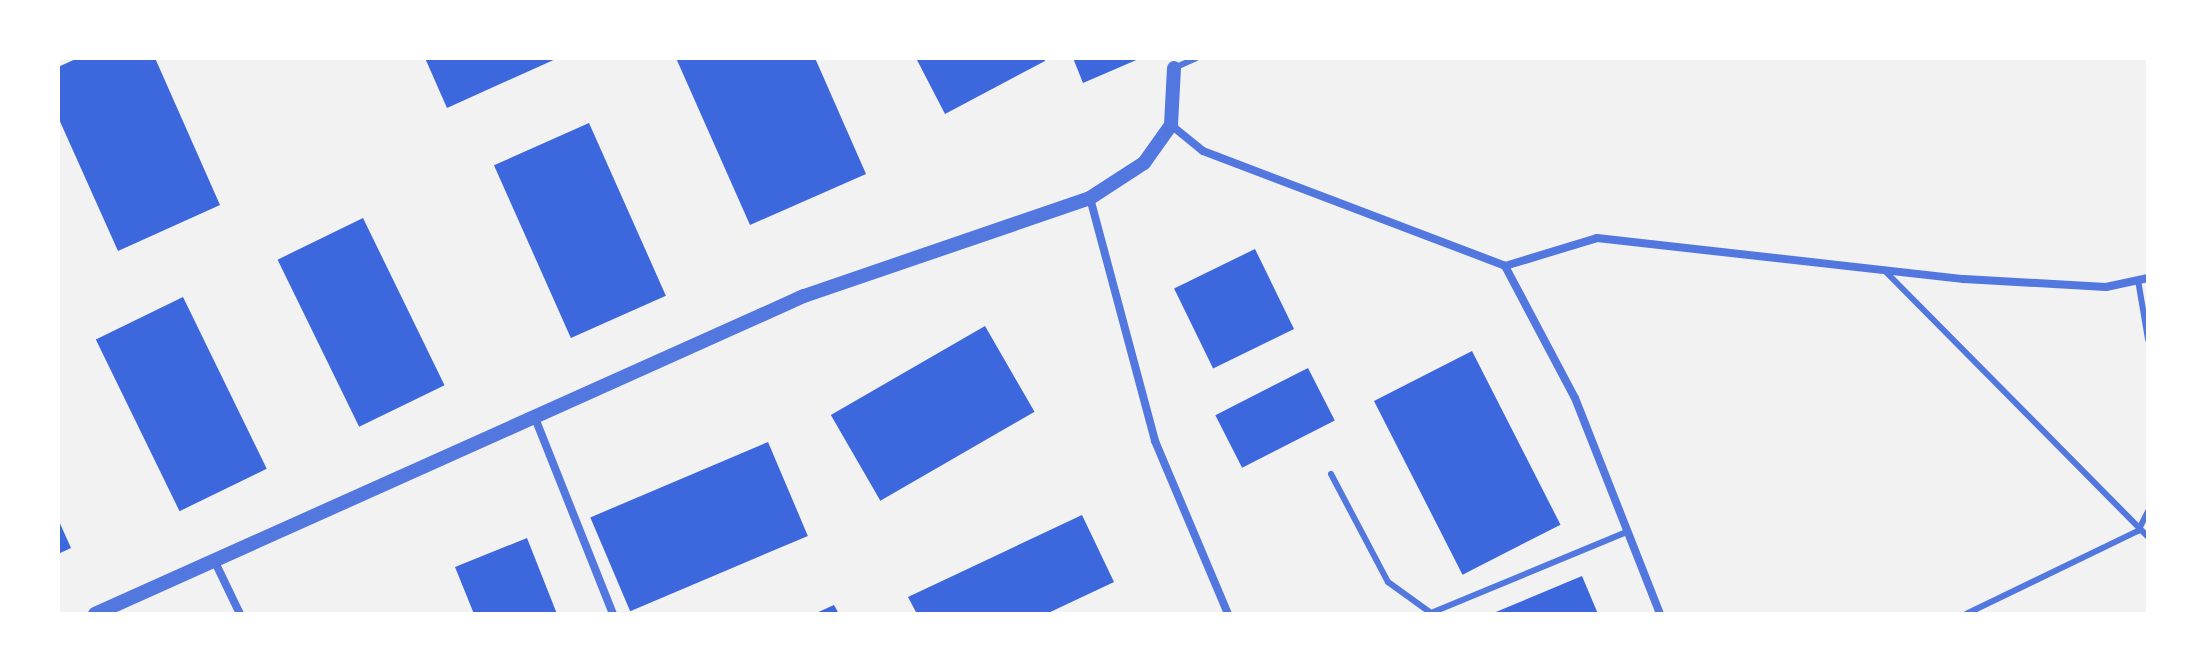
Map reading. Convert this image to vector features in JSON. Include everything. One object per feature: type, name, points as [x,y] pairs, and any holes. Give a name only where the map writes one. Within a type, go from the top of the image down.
[{"type":"street","points":[[95,614],[804,296],[1090,198],[1144,163],[1171,125],[1172,63]]},
{"type":"street","points":[[1171,125],[1203,151],[1505,266],[1597,238],[1882,268],[2106,287],[2143,279]]},
{"type":"street","points":[[1090,198],[1155,441],[1228,614]]},
{"type":"street","points":[[1505,266],[1575,398],[1660,614]]},
{"type":"street","points":[[535,418],[613,614]]},
{"type":"street","points":[[215,562],[240,614]]},
{"type":"lane","points":[[1172,63],[1196,58]]},
{"type":"lane","points":[[1882,268],[2138,531],[2148,537]]},
{"type":"lane","points":[[2143,279],[2148,339]]},
{"type":"lane","points":[[1331,474],[1388,582],[1431,613],[1627,532]]},
{"type":"lane","points":[[1966,614],[2138,531],[2148,511]]},
{"type":"building","points":[[78,58],[155,58],[220,205],[118,251],[58,117],[58,67]]},
{"type":"building","points":[[425,58],[558,58],[447,108]]},
{"type":"building","points":[[676,58],[815,58],[866,174],[750,225]]},
{"type":"building","points":[[916,58],[1044,58],[1045,61],[945,114]]},
{"type":"building","points":[[1073,58],[1141,58],[1083,83]]},
{"type":"building","points":[[589,123],[666,296],[571,338],[494,165]]},
{"type":"building","points":[[363,218],[445,385],[359,427],[278,260]]},
{"type":"building","points":[[1255,249],[1294,329],[1213,368],[1174,288]]},
{"type":"building","points":[[183,297],[267,469],[180,511],[96,340]]},
{"type":"building","points":[[985,326],[1034,412],[880,501],[831,415]]},
{"type":"building","points":[[1472,351],[1561,525],[1463,575],[1374,401]]},
{"type":"building","points":[[1308,368],[1335,421],[1242,468],[1215,415]]},
{"type":"building","points":[[768,442],[808,536],[630,611],[590,517]]},
{"type":"building","points":[[1082,515],[1114,582],[1046,614],[917,614],[908,597]]},
{"type":"building","points":[[58,519],[71,548],[58,554]]},
{"type":"building","points":[[527,538],[557,614],[474,614],[455,567]]},
{"type":"building","points":[[1582,576],[1598,614],[1491,614]]},
{"type":"building","points":[[834,605],[839,614],[814,614]]}]
